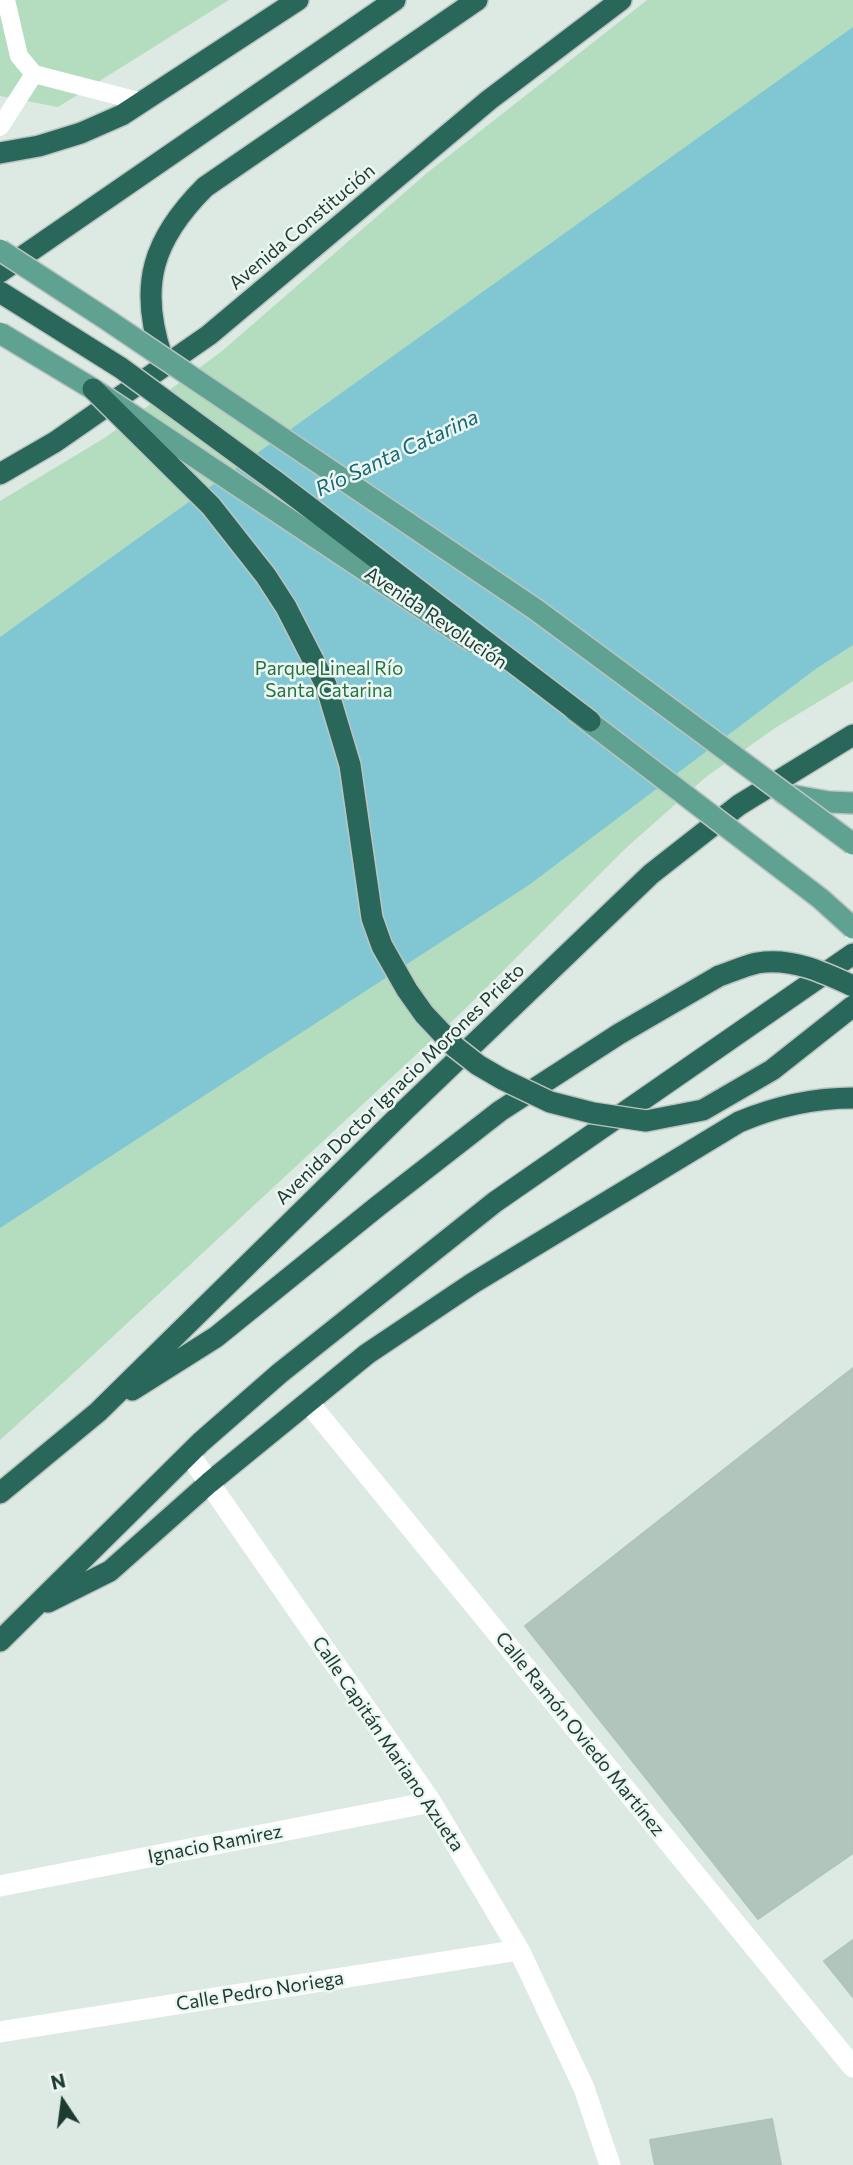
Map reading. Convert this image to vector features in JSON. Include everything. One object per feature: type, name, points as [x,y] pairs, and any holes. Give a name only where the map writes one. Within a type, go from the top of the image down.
[{"type":"highway","points":[[0,153],[39,146],[81,133],[122,115],[298,0]]},
{"type":"highway","points":[[0,272],[396,0]]},
{"type":"highway","points":[[162,357],[151,313],[154,269],[170,228],[183,210],[205,187],[478,0]]},
{"type":"highway","name":"Avenida Constitución","points":[[0,474],[55,442],[209,335],[489,100],[621,0]]},
{"type":"highway","points":[[0,292],[121,368],[275,481],[590,721]]},
{"type":"highway","points":[[93,389],[211,506],[266,576],[286,607],[326,685],[350,765],[372,918],[382,946],[424,1014],[455,1047],[502,1079],[550,1102],[593,1114],[646,1121],[703,1110],[772,1070],[853,1006]]},
{"type":"highway","name":"Avenida Doctor Ignacio Morones Prieto","points":[[0,1493],[98,1412],[395,1120],[651,874],[740,805],[853,735]]},
{"type":"highway","points":[[0,1641],[189,1454],[280,1373],[495,1202],[853,954]]},
{"type":"highway","points":[[98,1412],[216,1337],[500,1111],[619,1034],[719,976],[757,963],[788,962],[817,969],[853,986]]},
{"type":"highway","points":[[30,1611],[110,1571],[209,1483],[367,1354],[472,1283],[739,1122],[795,1102],[853,1098]]},
{"type":"main road","points":[[0,250],[535,608],[853,844]]},
{"type":"main road","name":"Avenida Revolución","points":[[0,333],[93,389],[590,721],[821,900],[853,928]]},
{"type":"main road","points":[[785,794],[829,802],[853,803]]},
{"type":"street","name":"Calle Ramón Oviedo Martínez","points":[[308,1402],[853,2067]]},
{"type":"street","name":"Calle Capitán Mariano Azueta","points":[[189,1454],[431,1802],[519,1950],[584,2088],[610,2165]]},
{"type":"street","name":"Ignacio Ramirez","points":[[0,1885],[431,1802]]},
{"type":"street","name":"Calle Pedro Noriega","points":[[0,2032],[519,1950]]},
{"type":"lane","points":[[6,0],[19,56],[34,74],[142,102]]},
{"type":"lane","points":[[0,127],[34,74]]},
{"type":"green space","points":[[0,0],[229,0],[58,107],[0,96]]},
{"type":"green space","name":"Río Santa Catarina","points":[[647,0],[853,0],[853,681],[775,728],[706,777],[626,848],[462,1012],[0,1440],[0,501],[106,437],[222,351],[427,173]]},
{"type":"water","name":"Río Santa Catarina","points":[[853,27],[853,645],[817,668],[529,885],[0,1228],[0,637]]},
{"type":"building","points":[[853,1368],[853,1853],[758,1919],[525,1626]]},
{"type":"building","points":[[853,1940],[853,1997],[824,1961]]},
{"type":"building","points":[[772,2119],[781,2165],[655,2165],[650,2140]]},
{"type":"park label","name":"Parque Lineal Río Santa Catarina","points":[[329,680]]}]
